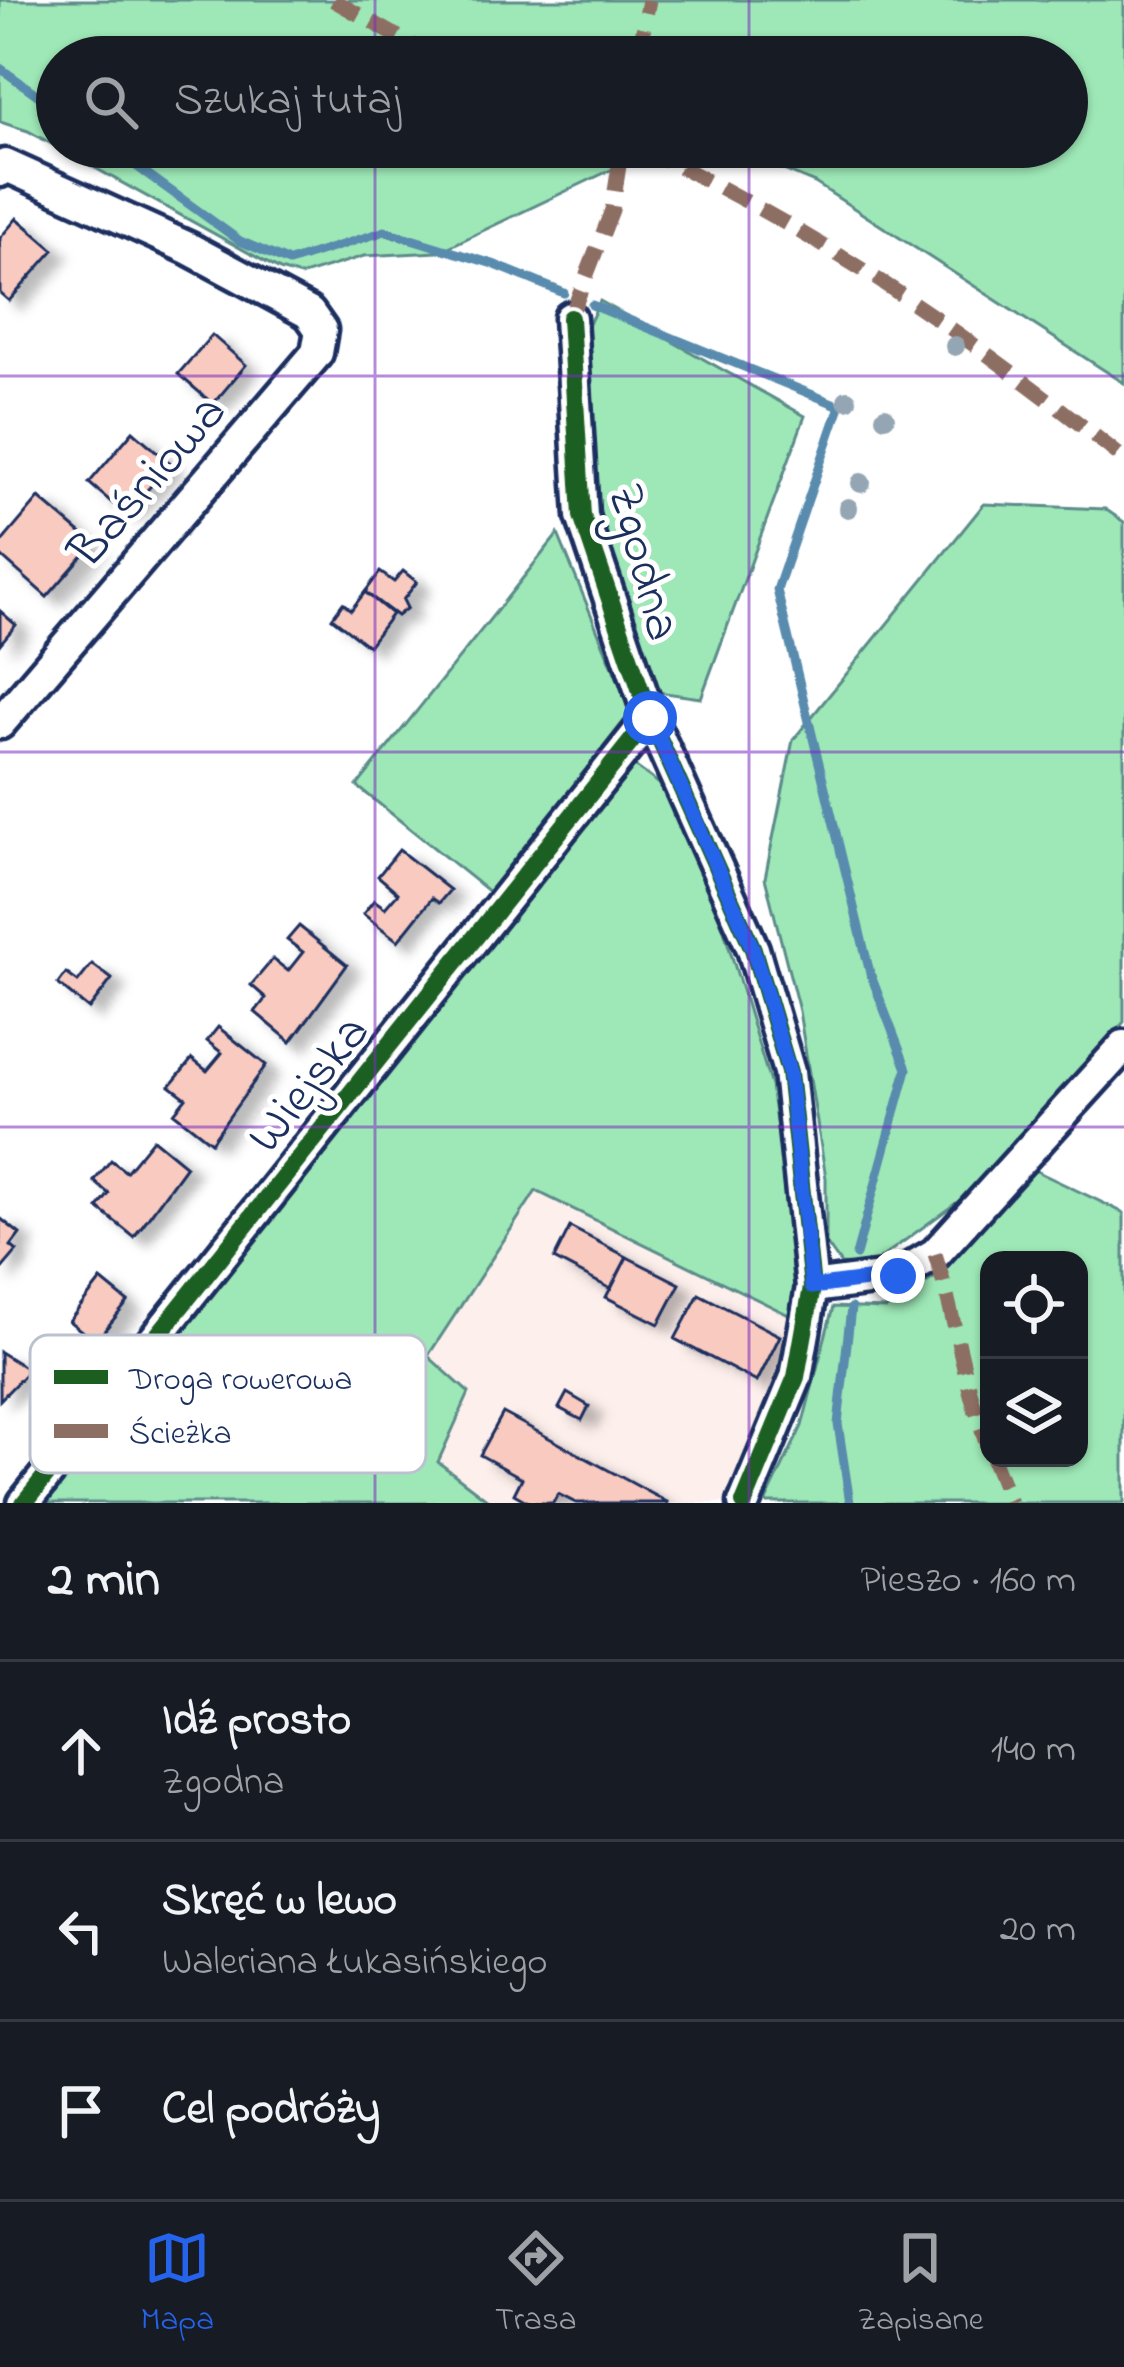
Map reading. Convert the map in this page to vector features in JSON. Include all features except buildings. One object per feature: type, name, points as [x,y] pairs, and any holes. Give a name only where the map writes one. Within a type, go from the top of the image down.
[{"type":"street","name":"Baśniowa","points":[[0,171],[5,165],[188,248],[309,313],[321,330],[317,353],[0,723]]},
{"type":"street","name":"Zgodna","points":[[570,318],[582,516],[650,718],[753,949],[789,1072],[812,1287],[796,1376],[744,1503]]},
{"type":"street","name":"Wiejska","points":[[158,1335],[650,718]]},
{"type":"street","points":[[812,1287],[898,1276],[935,1254],[1124,1046]]},
{"type":"street","name":"Wiejska","points":[[26,1501],[48,1473]]},
{"type":"shaded area","points":[[536,1191],[793,1317],[765,1422],[724,1503],[492,1503],[438,1462],[468,1393],[428,1356]]},
{"type":"green space","points":[[0,0],[1124,0],[1124,383],[815,183],[779,168],[1088,168],[1088,36],[36,36],[36,135],[0,122]]},
{"type":"green space","points":[[95,168],[615,168],[438,252],[364,256],[300,276],[280,270]]},
{"type":"green space","points":[[600,301],[805,416],[701,698],[658,692],[605,548],[588,432],[583,336]]},
{"type":"green space","points":[[984,504],[1105,509],[1124,522],[1124,1022],[974,1190],[870,1266],[841,1264],[826,1243],[826,1178],[799,1011],[765,878],[793,740]]},
{"type":"green space","points":[[558,534],[631,712],[490,893],[357,786]]},
{"type":"green space","points":[[629,762],[665,788],[723,927],[771,1086],[794,1247],[793,1317],[536,1191],[428,1356],[469,1393],[438,1462],[492,1503],[37,1503],[61,1473],[426,1473],[426,1335],[171,1335]]},
{"type":"green space","points":[[1034,1170],[1124,1213],[1124,1503],[765,1503],[802,1426],[833,1307],[886,1309],[935,1277]]},
{"type":"waterway","points":[[0,68],[36,94]]},
{"type":"waterway","points":[[139,168],[240,241],[289,262],[385,231],[493,264],[564,293]]},
{"type":"waterway","points":[[592,305],[840,406],[777,590],[870,973],[907,1069],[856,1255]]},
{"type":"waterway","points":[[850,1503],[838,1424],[851,1308]]},
{"type":"marked path","points":[[333,0],[397,36]]},
{"type":"marked path","points":[[642,36],[649,0]]},
{"type":"marked path","points":[[570,318],[612,210],[619,168]]},
{"type":"marked path","points":[[681,168],[771,215],[891,288],[1124,459]]},
{"type":"marked path","points":[[935,1254],[980,1423]]},
{"type":"marked path","points":[[996,1467],[1010,1503]]},
{"type":"cycle path","points":[[570,318],[582,516],[650,718],[753,949],[789,1072],[812,1287],[796,1377],[744,1503]]},
{"type":"cycle path","points":[[158,1335],[650,718]]},
{"type":"cycle path","points":[[24,1503],[48,1473]]},
{"type":"route","points":[[650,718],[753,949],[789,1072],[812,1287],[898,1276]]}]
